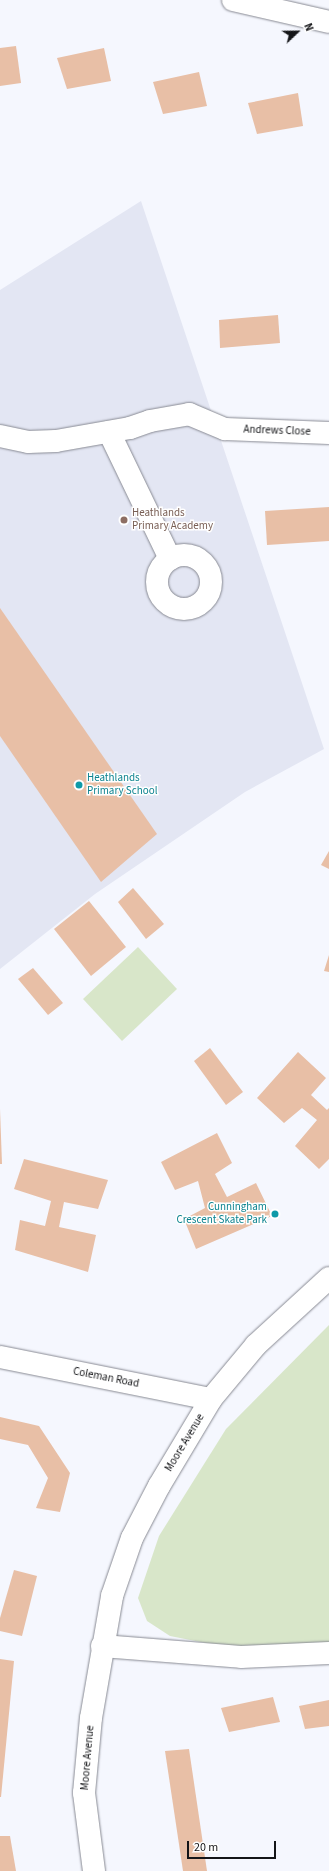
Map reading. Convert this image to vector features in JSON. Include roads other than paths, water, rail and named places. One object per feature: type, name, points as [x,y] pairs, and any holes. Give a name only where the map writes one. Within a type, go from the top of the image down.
[{"type":"street","points":[[233,0],[329,22]]},
{"type":"street","name":"Andrews Close","points":[[0,436],[28,442],[42,441],[109,432],[189,414],[225,428],[329,433]]},
{"type":"street","points":[[109,432],[170,559]]},
{"type":"street","name":"Moore Avenue","points":[[94,1871],[84,1793],[91,1718],[102,1646],[112,1596],[132,1538],[159,1486],[211,1399],[256,1345],[329,1278]]},
{"type":"street","name":"Coleman Road","points":[[0,1357],[211,1399]]},
{"type":"street","points":[[102,1646],[241,1657],[329,1653]]},
{"type":"place","name":"Heathlands Primary Academy","points":[[124,520]]},
{"type":"place","name":"Heathlands Primary School","points":[[79,785]]},
{"type":"place","name":"Cunningham Crescent Skate Park","points":[[275,1214]]}]
